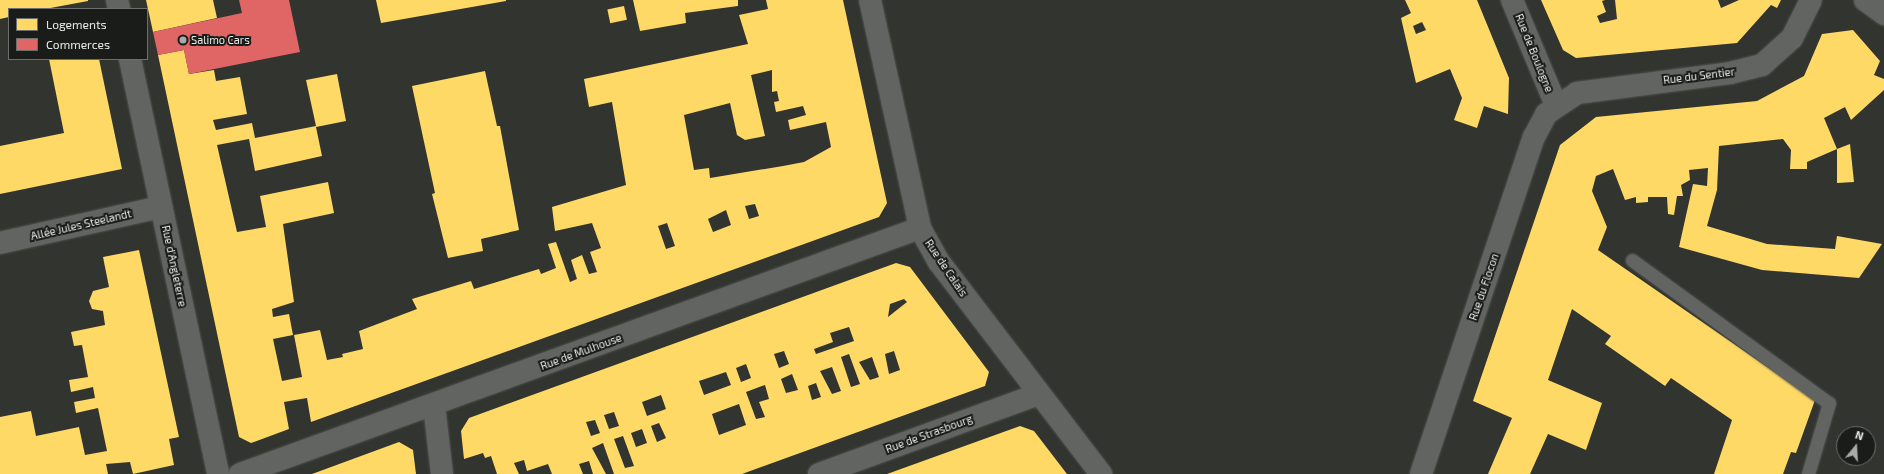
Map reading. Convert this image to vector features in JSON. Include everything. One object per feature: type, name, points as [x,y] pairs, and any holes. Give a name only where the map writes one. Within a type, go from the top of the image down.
[{"type":"street","name":"Rue de Calais","points":[[870,0],[920,228],[940,262],[1101,474]]},
{"type":"street","name":"Rue de Boulogne","points":[[1512,0],[1556,105]]},
{"type":"street","name":"Rue du Sentier","points":[[1556,105],[1578,93],[1598,89],[1730,73],[1762,65],[1792,38],[1811,0]]},
{"type":"street","points":[[1865,0],[1884,14]]},
{"type":"street","name":"Rue d'Angleterre","points":[[130,60],[218,474]]},
{"type":"street","name":"Rue du Flocon","points":[[1421,474],[1534,137],[1546,114],[1556,105]]},
{"type":"street","name":"Allée Jules Steelandt","points":[[0,243],[161,207]]},
{"type":"street","name":"Rue de Mulhouse","points":[[240,474],[920,228]]},
{"type":"street","name":"Rue de Strasbourg","points":[[820,474],[1040,394]]},
{"type":"street","points":[[434,405],[442,474]]},
{"type":"lane","points":[[1632,260],[1828,402],[1808,474]]},
{"type":"building: Logements","points":[[0,0],[88,0],[50,8],[8,8],[8,17],[0,19]]},
{"type":"building: Logements","points":[[146,0],[213,0],[217,18],[153,32]]},
{"type":"building: Logements","points":[[376,0],[506,0],[506,1],[381,23]]},
{"type":"building: Logements","points":[[633,0],[738,0],[738,6],[685,13],[686,23],[640,31]]},
{"type":"building: Logements","points":[[766,0],[843,0],[887,203],[879,217],[311,422],[307,398],[284,402],[289,429],[251,443],[239,437],[158,55],[184,50],[189,74],[214,70],[216,81],[240,77],[247,114],[213,120],[216,130],[252,123],[255,138],[316,126],[306,80],[337,74],[346,121],[316,127],[322,156],[255,171],[249,139],[217,145],[237,232],[266,227],[260,196],[328,182],[334,213],[283,224],[294,302],[272,309],[273,317],[289,314],[293,335],[273,339],[282,381],[302,377],[294,335],[320,330],[327,360],[343,357],[342,354],[363,349],[359,331],[417,309],[412,299],[471,281],[474,289],[539,269],[541,274],[556,268],[548,244],[556,242],[570,282],[577,279],[571,260],[582,255],[589,274],[597,272],[590,252],[601,248],[592,223],[555,231],[552,207],[626,185],[612,102],[589,107],[584,79],[748,44],[739,15],[768,9]],"holes":[[[772,70],[772,92],[777,91],[779,101],[774,102],[776,112],[803,106],[806,115],[788,120],[790,130],[826,122],[831,147],[804,162],[710,178],[709,168],[694,170],[684,115],[730,103],[737,135],[745,140],[765,136],[751,75]],[[755,204],[759,216],[749,219],[745,206]],[[726,210],[731,225],[713,232],[708,219]],[[667,223],[675,246],[666,249],[658,226]]]},
{"type":"building: Logements","points":[[1405,0],[1477,0],[1509,78],[1508,114],[1484,106],[1477,128],[1454,120],[1462,98],[1450,69],[1416,83],[1401,18],[1411,13]],"holes":[[[1422,22],[1426,30],[1416,34],[1413,26]]]},
{"type":"building: Logements","points":[[1541,0],[1605,0],[1602,1],[1606,12],[1597,16],[1600,23],[1617,19],[1615,0],[1718,0],[1721,8],[1739,0],[1781,0],[1777,8],[1771,5],[1737,43],[1576,58],[1563,50]]},
{"type":"building: Logements","points":[[624,6],[627,20],[610,23],[607,10]]},
{"type":"building: Logements","points":[[1853,30],[1880,61],[1874,75],[1884,79],[1884,90],[1851,120],[1845,107],[1824,118],[1837,149],[1807,162],[1807,169],[1790,169],[1791,150],[1783,139],[1719,146],[1717,190],[1707,226],[1767,244],[1835,249],[1837,236],[1882,244],[1859,278],[1762,270],[1679,247],[1693,184],[1707,186],[1708,168],[1689,170],[1690,180],[1681,185],[1683,196],[1677,196],[1674,215],[1668,214],[1667,197],[1648,197],[1648,202],[1636,203],[1636,197],[1625,200],[1613,169],[1596,176],[1592,191],[1607,227],[1598,250],[1815,400],[1796,453],[1791,452],[1783,474],[1714,474],[1732,420],[1671,378],[1665,386],[1605,344],[1611,336],[1572,309],[1548,380],[1602,403],[1586,450],[1548,434],[1530,474],[1488,474],[1512,418],[1473,401],[1560,145],[1596,117],[1757,101],[1804,76],[1822,34]]},
{"type":"building: Logements","points":[[49,60],[99,60],[122,169],[0,194],[0,146],[64,133]]},
{"type":"building: Logements","points":[[485,71],[497,126],[500,126],[519,230],[481,239],[483,251],[448,258],[432,194],[435,193],[412,86]]},
{"type":"building: Logements","points":[[1850,144],[1854,182],[1837,183],[1837,149]]},
{"type":"building: Logements","points":[[139,250],[179,437],[169,439],[174,465],[133,474],[130,462],[106,464],[108,474],[0,474],[0,417],[31,411],[36,436],[79,427],[85,455],[107,451],[98,408],[76,413],[74,402],[95,398],[93,387],[71,392],[69,380],[88,377],[82,345],[74,346],[71,332],[105,325],[103,311],[92,309],[89,301],[93,291],[109,287],[103,257]]},
{"type":"building: Logements","points":[[896,263],[910,267],[989,372],[985,386],[742,474],[614,474],[603,443],[592,448],[606,474],[593,474],[589,461],[579,464],[583,474],[552,474],[548,464],[527,471],[524,460],[514,463],[519,474],[497,474],[491,456],[485,458],[483,453],[464,459],[461,431],[469,418]],"holes":[[[904,299],[907,302],[888,317],[890,304]],[[849,327],[854,341],[816,354],[814,349],[833,342],[830,333]],[[784,351],[789,364],[779,368],[774,354]],[[894,351],[900,370],[889,374],[885,354]],[[849,354],[860,384],[851,387],[841,357]],[[872,357],[879,377],[870,380],[859,362]],[[746,364],[751,378],[741,382],[736,368]],[[832,367],[841,391],[832,394],[820,371]],[[726,372],[731,385],[704,395],[699,381]],[[792,374],[798,390],[786,393],[781,379]],[[816,383],[821,397],[812,400],[808,386]],[[765,385],[769,399],[759,402],[765,417],[756,419],[746,392]],[[661,395],[666,409],[647,416],[642,402]],[[739,404],[746,425],[719,435],[712,414]],[[614,412],[619,426],[609,429],[604,415]],[[595,420],[600,433],[591,436],[586,422]],[[659,423],[666,438],[657,442],[651,426]],[[642,429],[647,443],[636,447],[631,433]],[[623,436],[634,466],[625,468],[614,439]]]},
{"type":"building: Logements","points":[[1020,426],[1034,431],[1067,474],[887,474]]},
{"type":"building: Logements","points":[[399,442],[413,450],[416,474],[312,474]]},
{"type":"building: Commerces","points":[[239,0],[289,0],[300,52],[189,74],[184,50],[158,55],[153,32],[242,13]]},
{"type":"place","name":"Salimo Cars","points":[[183,40]]}]
